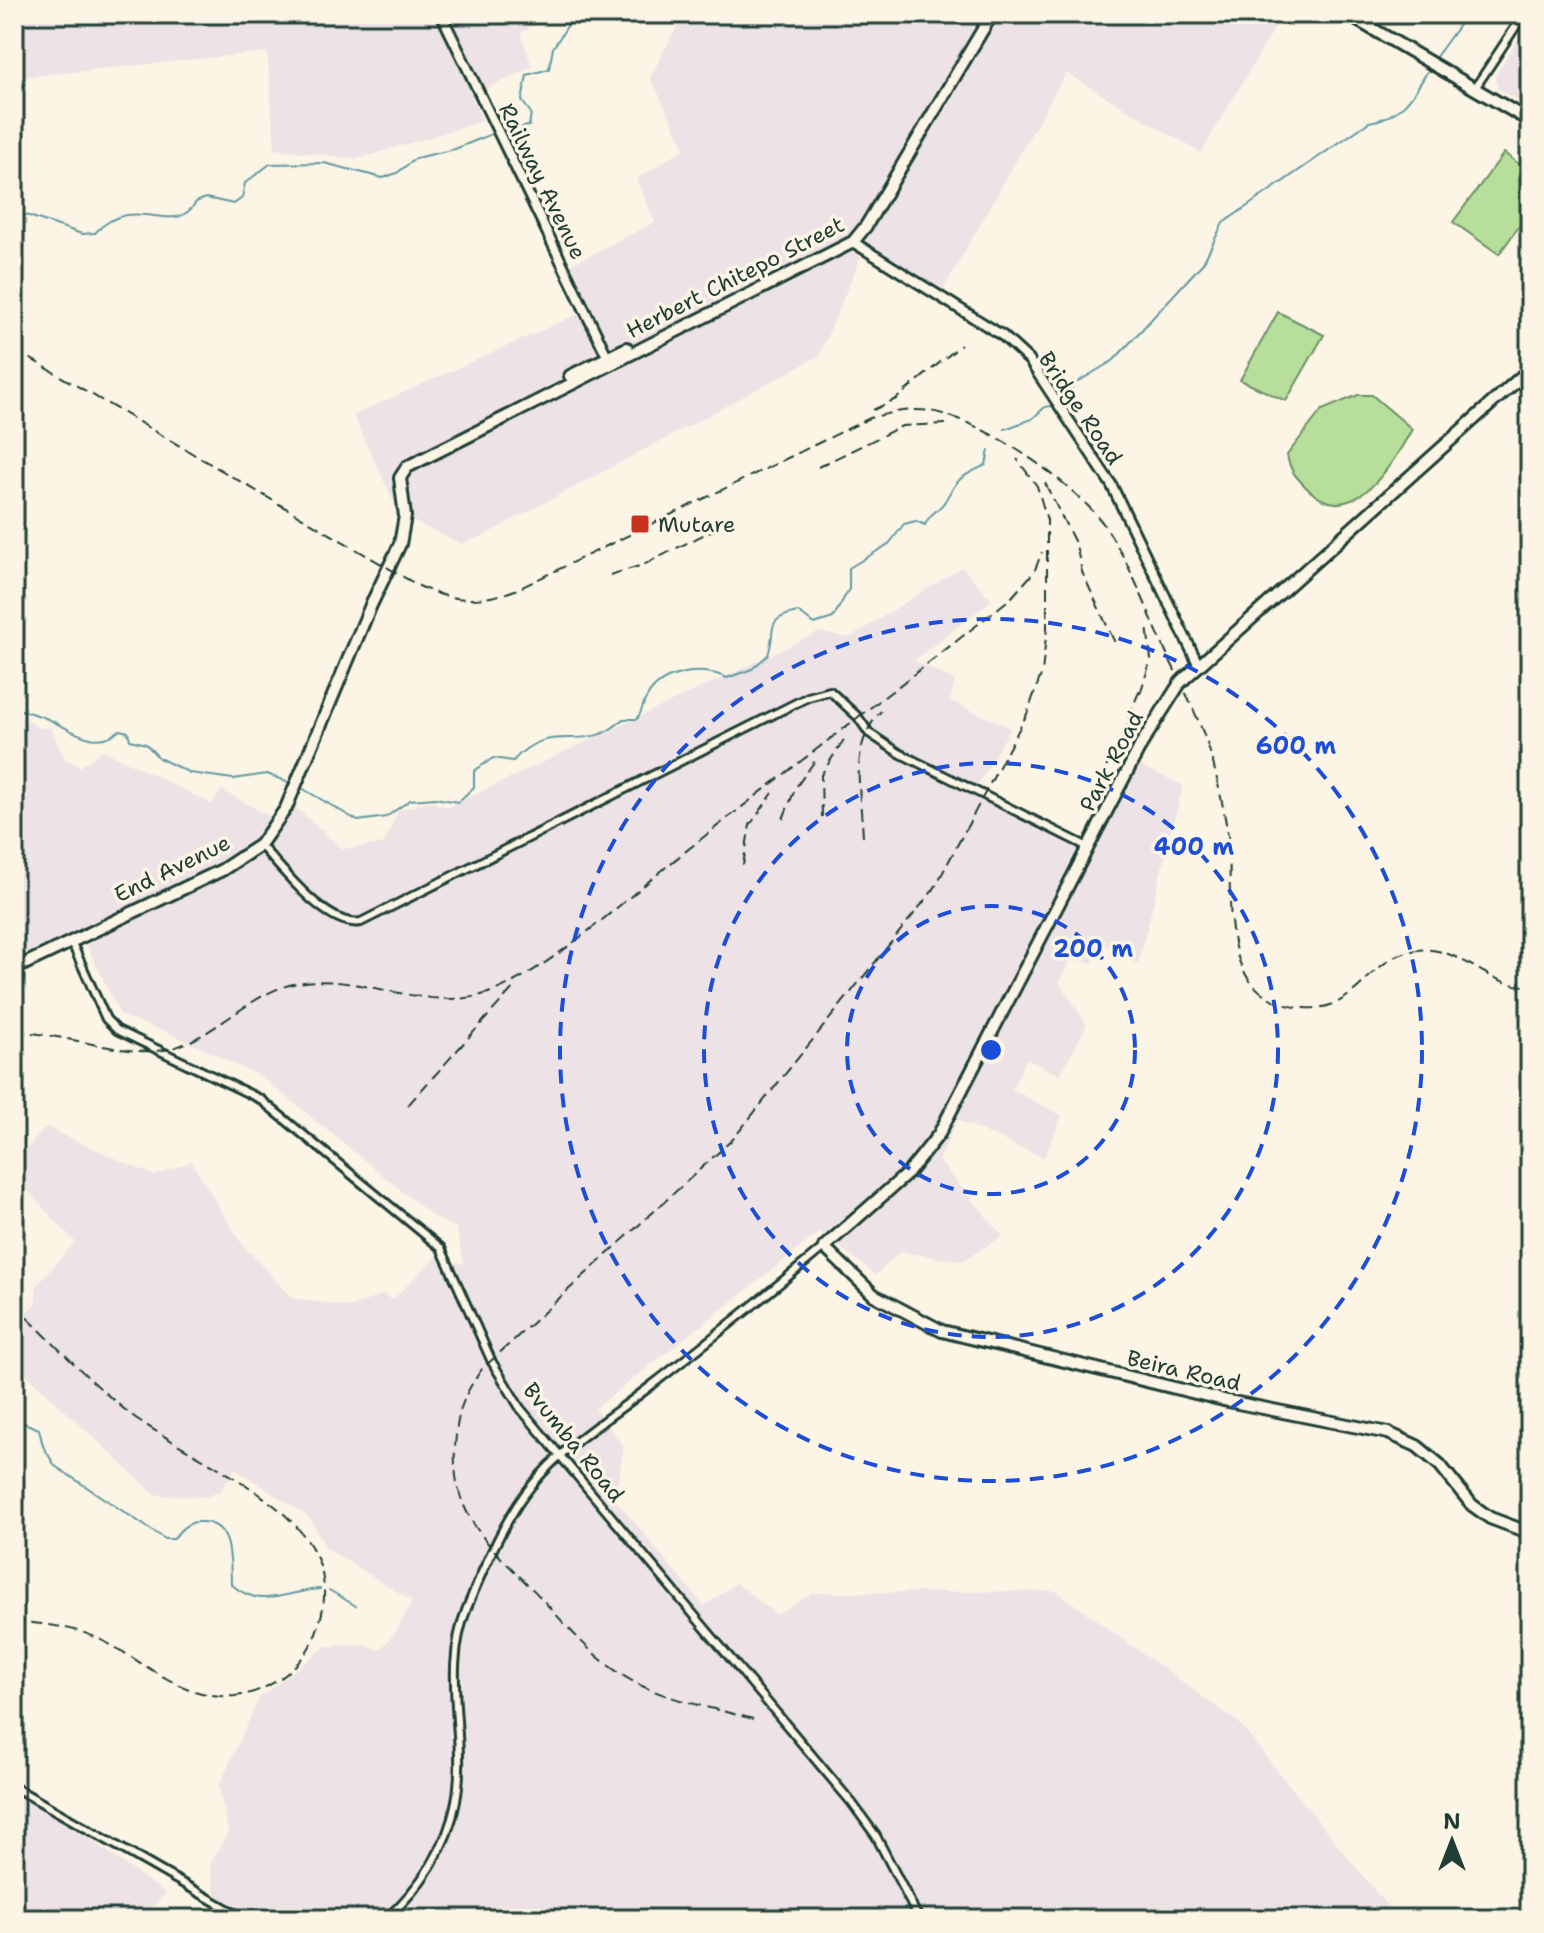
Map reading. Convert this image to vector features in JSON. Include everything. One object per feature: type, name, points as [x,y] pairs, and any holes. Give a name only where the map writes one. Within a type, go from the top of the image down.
[{"type":"highway","name":"Herbert Chitepo Street","points":[[610,361],[833,249],[856,232],[984,14]]},
{"type":"highway","name":"Herbert Chitepo Street","points":[[398,472],[418,453],[853,242],[866,226],[992,14]]},
{"type":"highway","points":[[1347,14],[1530,121]]},
{"type":"highway","name":"Park Road","points":[[824,1247],[925,1154],[1164,704],[1182,681],[1530,369]]},
{"type":"highway","name":"End Avenue","points":[[14,969],[222,870],[260,845],[279,821],[306,760],[356,626],[397,540],[400,521],[398,472]]},
{"type":"highway","name":"Beira Road","points":[[824,1247],[874,1295],[942,1331],[1033,1356],[1228,1401],[1388,1433],[1417,1446],[1440,1465],[1472,1505],[1490,1518],[1530,1533]]},
{"type":"main road","name":"Railway Avenue","points":[[441,14],[610,361]]},
{"type":"main road","name":"Bridge Road","points":[[853,242],[1003,336],[1029,360],[1111,484],[1199,666]]},
{"type":"street","points":[[1475,88],[1524,14]]},
{"type":"street","points":[[260,845],[329,915],[348,923],[361,922],[808,697],[830,691],[858,717],[869,733],[899,753],[1088,847]]},
{"type":"street","name":"Bvumba Road","points":[[71,941],[106,1019],[117,1030],[260,1099],[441,1248],[508,1391],[852,1803],[876,1836],[919,1919]]},
{"type":"street","points":[[386,1919],[406,1901],[433,1864],[457,1800],[454,1686],[457,1640],[467,1608],[525,1494],[560,1455],[824,1247]]},
{"type":"street","points":[[14,1787],[245,1919]]},
{"type":"shaded area","points":[[14,14],[551,14],[521,33],[532,67],[471,96],[483,121],[358,159],[275,149],[267,52],[14,78]]},
{"type":"shaded area","points":[[684,14],[1283,14],[1201,153],[1066,73],[939,297],[862,254],[819,356],[481,537],[461,544],[400,515],[353,415],[589,309],[570,265],[655,222],[636,179],[685,148],[650,77]]},
{"type":"shaded area","points":[[1530,20],[1530,107],[1498,89],[1495,76]]},
{"type":"shaded area","points":[[962,567],[992,600],[914,661],[955,680],[950,701],[1011,728],[976,788],[1090,846],[1137,764],[1183,785],[1138,964],[1103,943],[1092,963],[1071,959],[1059,982],[1087,1025],[1060,1075],[1026,1059],[1012,1089],[1062,1116],[1044,1158],[957,1120],[939,1161],[1003,1236],[962,1261],[900,1252],[876,1275],[820,1232],[595,1409],[624,1447],[615,1499],[704,1606],[736,1583],[777,1615],[813,1593],[1056,1591],[1238,1722],[1398,1919],[187,1919],[218,1914],[210,1864],[228,1832],[219,1786],[259,1698],[326,1646],[364,1644],[380,1650],[397,1630],[412,1601],[326,1548],[309,1517],[235,1469],[220,1492],[205,1497],[155,1495],[14,1363],[14,1323],[35,1304],[37,1285],[75,1242],[14,1176],[14,1163],[46,1127],[155,1176],[191,1161],[242,1244],[292,1298],[351,1307],[384,1294],[392,1300],[436,1257],[464,1264],[456,1228],[435,1218],[262,1077],[169,1033],[121,1016],[83,938],[14,967],[14,712],[39,728],[51,728],[64,758],[80,767],[103,750],[212,804],[222,790],[280,822],[293,805],[342,849],[384,844],[398,811],[427,801],[448,807],[819,632],[849,638]]},
{"type":"shaded area","points":[[14,1787],[29,1794],[166,1894],[140,1919],[14,1919]]},
{"type":"green space","points":[[1504,153],[1530,172],[1530,211],[1499,254],[1453,222]]},
{"type":"green space","points":[[1278,312],[1324,335],[1286,401],[1240,380]]},
{"type":"green space","points":[[1358,395],[1372,395],[1412,429],[1383,474],[1370,488],[1356,498],[1341,503],[1325,501],[1298,478],[1287,455],[1322,410]]},
{"type":"waterway","points":[[500,131],[529,126],[531,113],[522,101],[527,75],[549,69],[553,48],[575,14]]},
{"type":"waterway","points":[[1433,61],[1467,14]]},
{"type":"waterway","points":[[1061,401],[1076,383],[1114,360],[1203,263],[1223,223],[1369,122],[1399,110],[1413,95],[1430,67]]},
{"type":"waterway","points":[[14,216],[23,214],[82,234],[95,233],[110,221],[125,215],[177,217],[206,198],[234,204],[242,198],[245,183],[270,164],[324,163],[383,178],[397,173],[416,158],[455,149],[494,133]]},
{"type":"waterway","points":[[1005,429],[1032,419],[1045,407],[1056,405]]},
{"type":"waterway","points":[[300,787],[358,821],[386,817],[410,800],[435,798],[458,802],[474,787],[474,771],[493,758],[513,761],[527,748],[541,741],[595,736],[623,719],[637,719],[654,688],[673,676],[695,672],[727,678],[752,669],[768,655],[773,626],[780,618],[798,612],[814,624],[833,618],[849,589],[849,568],[889,544],[904,524],[916,521],[925,525],[961,478],[986,465],[989,450]]},
{"type":"waterway","points":[[14,707],[94,739],[111,736],[120,730],[128,732],[130,740],[146,744],[159,758],[190,773],[233,779],[267,774],[290,783]]},
{"type":"waterway","points":[[14,1419],[39,1429],[43,1446],[55,1466],[165,1539],[174,1539],[184,1527],[194,1522],[210,1523],[218,1528],[228,1544],[231,1584],[242,1592],[263,1598],[320,1589]]},
{"type":"waterway","points":[[329,1590],[356,1606]]},
{"type":"railway","points":[[873,410],[896,399],[961,345]]},
{"type":"railway","points":[[14,349],[419,586],[444,596],[469,599],[520,588],[870,418],[922,410],[976,427],[1028,456],[1074,493],[1107,529],[1124,559],[1211,756],[1228,836],[1234,944],[1240,964],[1250,981],[1265,995],[1284,1004],[1304,1008],[1323,1007],[1350,994],[1396,956],[1428,950],[1458,958],[1499,980],[1530,986]]},
{"type":"railway","points":[[818,467],[902,426],[946,424]]},
{"type":"railway","points":[[753,1719],[683,1701],[642,1686],[613,1669],[576,1636],[493,1549],[469,1515],[460,1496],[456,1474],[459,1415],[465,1397],[482,1369],[733,1139],[934,889],[1027,714],[1042,672],[1047,628],[1047,520],[1037,486],[1017,459]]},
{"type":"railway","points":[[1045,483],[1076,545],[1082,572],[1116,645]]},
{"type":"railway","points":[[610,575],[643,565],[731,521]]},
{"type":"railway","points":[[14,1032],[130,1050],[164,1050],[198,1037],[260,998],[293,984],[341,982],[437,998],[485,994],[508,985],[586,933],[1011,598],[1034,572],[1042,552]]},
{"type":"railway","points":[[1140,694],[1151,659],[1147,625]]},
{"type":"railway","points":[[1128,718],[1142,685]]},
{"type":"railway","points":[[863,837],[860,755],[871,725],[881,711]]},
{"type":"railway","points":[[1098,783],[1135,711]]},
{"type":"railway","points":[[822,817],[821,775],[847,735]]},
{"type":"railway","points":[[783,819],[796,787],[817,758]]},
{"type":"railway","points":[[743,865],[750,825],[773,793]]},
{"type":"railway","points":[[408,1105],[515,986]]},
{"type":"railway","points":[[14,1305],[129,1413],[236,1478],[271,1503],[300,1530],[319,1562],[324,1599],[312,1642],[299,1662],[270,1685],[235,1696],[215,1696],[179,1685],[87,1634],[56,1626],[14,1621]]},
{"type":"place","name":"Mutare","points":[[640,524]]}]
